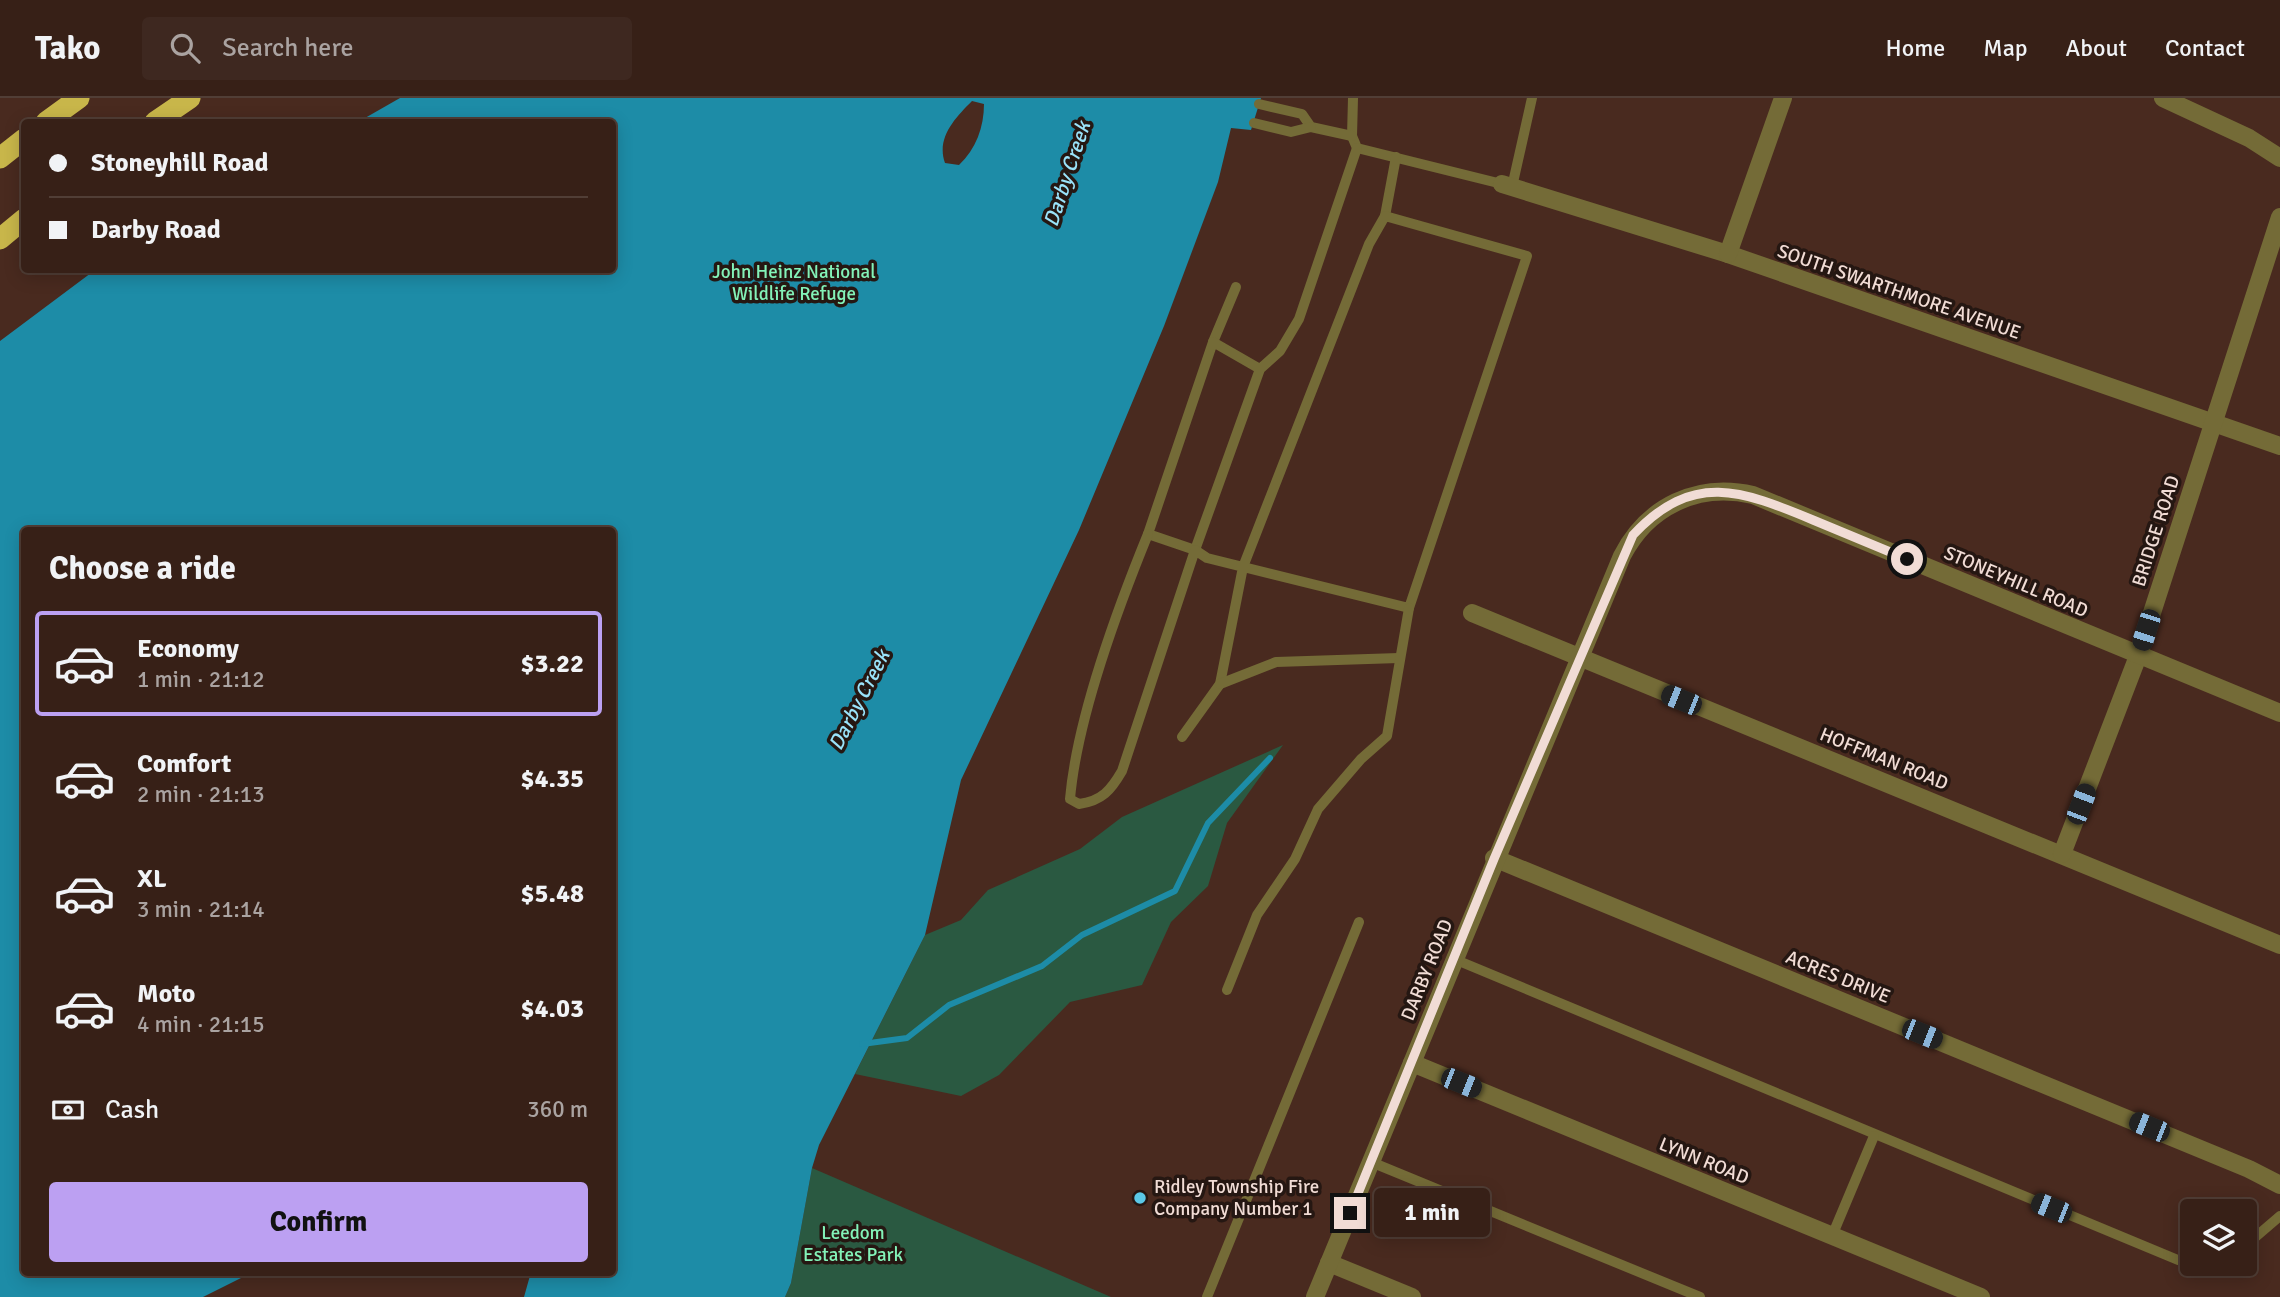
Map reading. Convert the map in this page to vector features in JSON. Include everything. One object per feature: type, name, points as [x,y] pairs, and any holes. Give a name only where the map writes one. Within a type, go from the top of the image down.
[{"type":"highway","points":[[50,119],[79,98]]},
{"type":"highway","points":[[159,119],[190,98]]},
{"type":"highway","points":[[0,158],[21,141]]},
{"type":"highway","points":[[0,239],[21,222]]},
{"type":"street","points":[[1728,254],[1783,98]]},
{"type":"street","points":[[2163,98],[2249,138],[2280,158]]},
{"type":"street","name":"SOUTH SWARTHMORE AVENUE","points":[[1507,185],[1728,254],[2280,446]]},
{"type":"street","name":"BRIDGE ROAD","points":[[2062,854],[2138,656],[2280,217]]},
{"type":"street","name":"STONEYHILL ROAD","points":[[1580,659],[1633,535],[1666,505],[1685,498],[1723,491],[1753,495],[2280,713]]},
{"type":"street","name":"HOFFMAN ROAD","points":[[1472,613],[2280,945]]},
{"type":"street","name":"DARBY ROAD","points":[[1315,1297],[1494,859],[1580,659]]},
{"type":"street","name":"ACRES DRIVE","points":[[1494,859],[2249,1169],[2280,1185]]},
{"type":"street","name":"LYNN ROAD","points":[[1412,1063],[1981,1297]]},
{"type":"street","points":[[1329,1263],[1412,1297]]},
{"type":"lane","points":[[1236,287],[1213,342],[1148,534],[1124,594],[1090,703],[1070,799],[1079,804],[1093,802],[1110,792],[1122,771],[1195,550],[1261,369],[1280,351],[1299,319],[1357,148],[1352,136],[1353,98]]},
{"type":"lane","points":[[1357,148],[1507,185],[1532,98]]},
{"type":"lane","points":[[1259,104],[1303,114],[1311,127]]},
{"type":"lane","points":[[1254,123],[1291,132],[1311,127],[1352,136]]},
{"type":"lane","points":[[1182,737],[1220,684],[1243,567],[1369,244],[1385,216],[1396,157]]},
{"type":"lane","points":[[1227,990],[1257,915],[1295,859],[1318,809],[1361,759],[1387,736],[1409,608],[1527,256],[1385,216]]},
{"type":"lane","points":[[1213,342],[1261,369]]},
{"type":"lane","points":[[1148,534],[1195,550],[1208,558],[1409,608]]},
{"type":"lane","points":[[1220,684],[1276,662],[1399,658]]},
{"type":"lane","points":[[1207,1297],[1359,922]]},
{"type":"lane","points":[[1454,959],[1874,1136],[2180,1260]]},
{"type":"lane","points":[[1832,1236],[1874,1136]]},
{"type":"lane","points":[[1371,1163],[1700,1297]]},
{"type":"lane","points":[[2257,1236],[2280,1216]]},
{"type":"green space","points":[[1283,745],[1227,823],[1208,886],[1171,922],[1142,985],[1070,1002],[999,1075],[961,1096],[855,1074],[925,935],[961,920],[988,890],[1080,849],[1122,817]]},
{"type":"green space","name":"Leedom Estates Park","points":[[812,1168],[1111,1297],[785,1297],[791,1283]]},
{"type":"water","name":"John Heinz National Wildlife Refuge","points":[[400,98],[1261,98],[1251,130],[1231,128],[1218,182],[1164,326],[1079,530],[961,780],[925,935],[819,1145],[812,1168],[791,1283],[785,1297],[524,1297],[530,1276],[616,1276],[616,527],[21,527],[21,1276],[245,1276],[203,1297],[0,1297],[0,341],[91,273],[616,273],[616,119],[363,119]],"holes":[[[972,101],[984,104],[974,145],[959,165],[945,163],[945,137],[954,121]]]},
{"type":"waterway","points":[[862,1044],[907,1038],[949,1005],[1042,966],[1082,935],[1175,891],[1208,823],[1270,758]]},
{"type":"place","name":"Ridley Township Fire Company Number 1","points":[[1140,1198]]},
{"type":"route","points":[[1350,1213],[1494,859],[1633,535],[1648,518],[1666,505],[1705,493],[1739,492],[1753,495],[1907,559]]},
{"type":"water label","name":"Darby Creek","points":[[1067,174]]},
{"type":"water label","name":"Darby Creek","points":[[859,700]]}]
